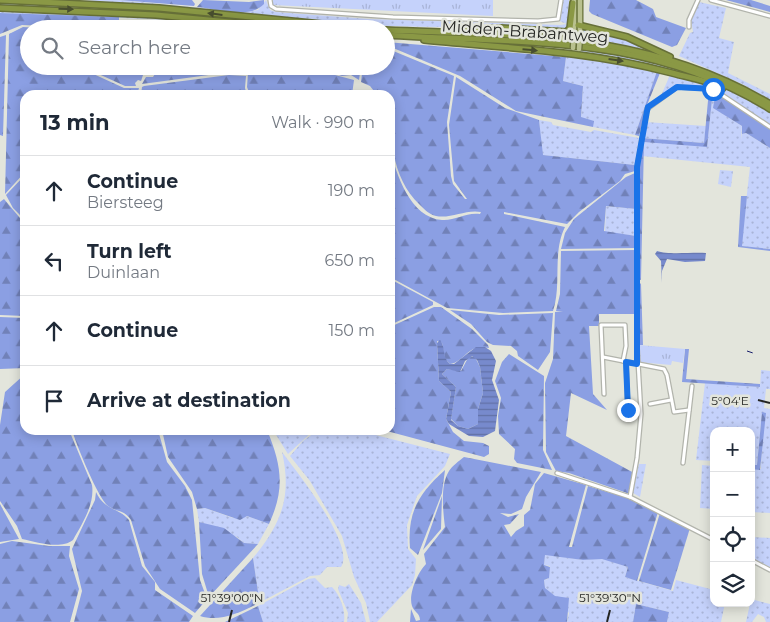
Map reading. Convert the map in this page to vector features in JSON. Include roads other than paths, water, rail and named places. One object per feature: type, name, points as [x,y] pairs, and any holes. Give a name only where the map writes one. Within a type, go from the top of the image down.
[{"type":"highway","points":[[0,0],[72,2],[159,8],[281,20]]},
{"type":"highway","points":[[65,0],[72,2]]},
{"type":"highway","points":[[421,30],[501,28],[566,32],[570,28],[574,2]]},
{"type":"highway","points":[[0,8],[102,11],[203,20]]},
{"type":"highway","points":[[579,26],[627,37],[674,60]]},
{"type":"highway","name":"Midden-Brabantweg","points":[[395,30],[575,39],[625,47],[674,60],[726,81],[770,104]]},
{"type":"highway","points":[[397,35],[485,47],[576,50],[647,66],[719,86],[754,99]]},
{"type":"highway","name":"Midden-Brabantweg","points":[[397,35],[556,43],[608,48],[679,66],[754,99],[770,109]]},
{"type":"main road","points":[[576,50],[580,0]]},
{"type":"main road","points":[[574,2],[577,35]]},
{"type":"street","points":[[270,0],[272,6],[276,9],[384,16],[538,21],[558,19],[561,0]]},
{"type":"street","points":[[689,27],[690,18],[698,0]]},
{"type":"street","points":[[711,0],[770,16]]},
{"type":"street","points":[[630,497],[640,426],[637,364],[637,162],[647,111],[659,99],[680,86],[713,89],[770,127]]},
{"type":"street","points":[[638,414],[631,414],[628,410],[624,362],[626,346],[624,324],[600,325],[601,354],[604,357],[624,362],[662,368],[667,372],[674,412],[689,410]]},
{"type":"street","points":[[604,357],[601,362],[604,394]]},
{"type":"street","points":[[683,463],[692,386]]},
{"type":"street","points":[[650,404],[671,400]]},
{"type":"street","points":[[557,473],[630,497],[710,538]]},
{"type":"street","points":[[755,562],[770,570]]}]
